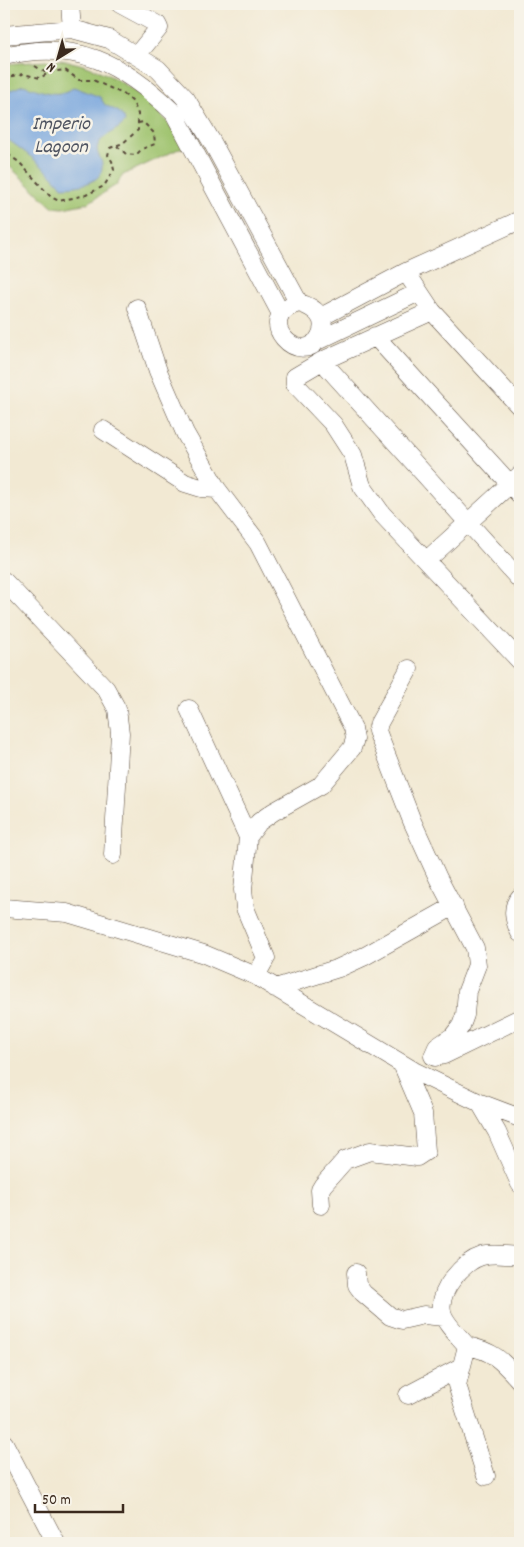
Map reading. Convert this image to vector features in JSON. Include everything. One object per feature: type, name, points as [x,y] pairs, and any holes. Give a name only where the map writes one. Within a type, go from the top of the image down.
[{"type":"street","points":[[70,4],[72,29]]},
{"type":"street","points":[[120,4],[157,24],[159,28],[136,56]]},
{"type":"street","points":[[4,35],[72,29],[109,39],[158,69],[186,99],[212,142],[299,303]]},
{"type":"street","points":[[102,59],[109,39]]},
{"type":"street","points":[[4,56],[29,50],[65,51],[102,59],[154,94],[174,114],[281,314]]},
{"type":"street","points":[[194,150],[212,142]]},
{"type":"street","points":[[321,317],[406,272],[520,220]]},
{"type":"street","points":[[406,272],[432,311],[520,407]]},
{"type":"street","points":[[315,342],[323,326],[321,317],[312,306],[299,303],[288,306],[281,314],[278,326],[282,338],[291,346],[303,347],[315,342],[419,292]]},
{"type":"street","points":[[137,308],[185,433],[217,489],[258,544],[353,728],[355,739],[352,748],[320,785],[259,822],[248,837]]},
{"type":"street","points":[[432,311],[322,361],[295,377],[295,384],[333,424],[353,455],[362,486],[382,514],[520,661]]},
{"type":"street","points":[[375,336],[517,485],[468,523],[427,560]]},
{"type":"street","points":[[322,361],[520,580]]},
{"type":"street","points":[[103,430],[185,483],[201,488],[217,489]]},
{"type":"street","points":[[4,581],[106,689],[114,700],[120,734],[113,855]]},
{"type":"street","points":[[409,669],[379,723],[377,732],[412,821],[438,878],[475,948],[477,965],[467,991],[465,1015],[460,1026],[453,1036],[437,1048],[433,1056]]},
{"type":"street","points":[[189,708],[248,837],[243,890],[245,908],[266,958],[256,976]]},
{"type":"street","points":[[520,897],[514,909],[514,917],[520,933]]},
{"type":"street","points":[[275,988],[339,968],[366,956],[454,906]]},
{"type":"street","points":[[4,908],[67,913],[204,954],[256,976],[408,1067],[480,1103],[520,1118]]},
{"type":"street","points":[[408,1067],[433,1056],[444,1055],[520,1018]]},
{"type":"street","points":[[321,1204],[320,1190],[345,1160],[370,1151],[417,1157],[426,1151],[423,1113],[408,1067]]},
{"type":"street","points":[[480,1103],[497,1132],[520,1184]]},
{"type":"street","points":[[520,1255],[506,1253],[482,1256],[469,1263],[452,1280],[444,1296],[442,1311],[444,1317],[467,1346],[485,1350],[498,1358],[520,1381]]},
{"type":"street","points":[[356,1273],[357,1285],[363,1293],[390,1316],[402,1320],[424,1315],[444,1317]]},
{"type":"street","points":[[467,1346],[459,1368],[457,1385],[486,1476]]},
{"type":"street","points":[[408,1395],[459,1368]]},
{"type":"street","points":[[4,1443],[56,1543]]},
{"type":"path","points":[[4,78],[23,74],[40,78],[50,72],[65,70],[79,80],[93,80],[125,95],[133,102],[138,114],[138,130],[117,146],[110,148],[108,155],[114,170],[104,186],[86,195],[59,201],[51,197],[18,162],[4,152]]},
{"type":"path","points":[[117,146],[126,154],[136,155],[142,149],[155,144],[154,133],[143,122],[138,123]]},
{"type":"green space","points":[[60,60],[98,70],[132,89],[161,115],[185,146],[123,175],[116,185],[88,203],[63,208],[52,207],[4,161],[4,64]]},
{"type":"water","name":"Imperio Lagoon","points":[[23,85],[49,93],[62,93],[74,87],[100,97],[105,105],[119,112],[124,118],[125,122],[103,138],[98,145],[97,150],[102,164],[102,171],[94,180],[81,185],[62,187],[43,167],[4,137],[4,93]]}]
